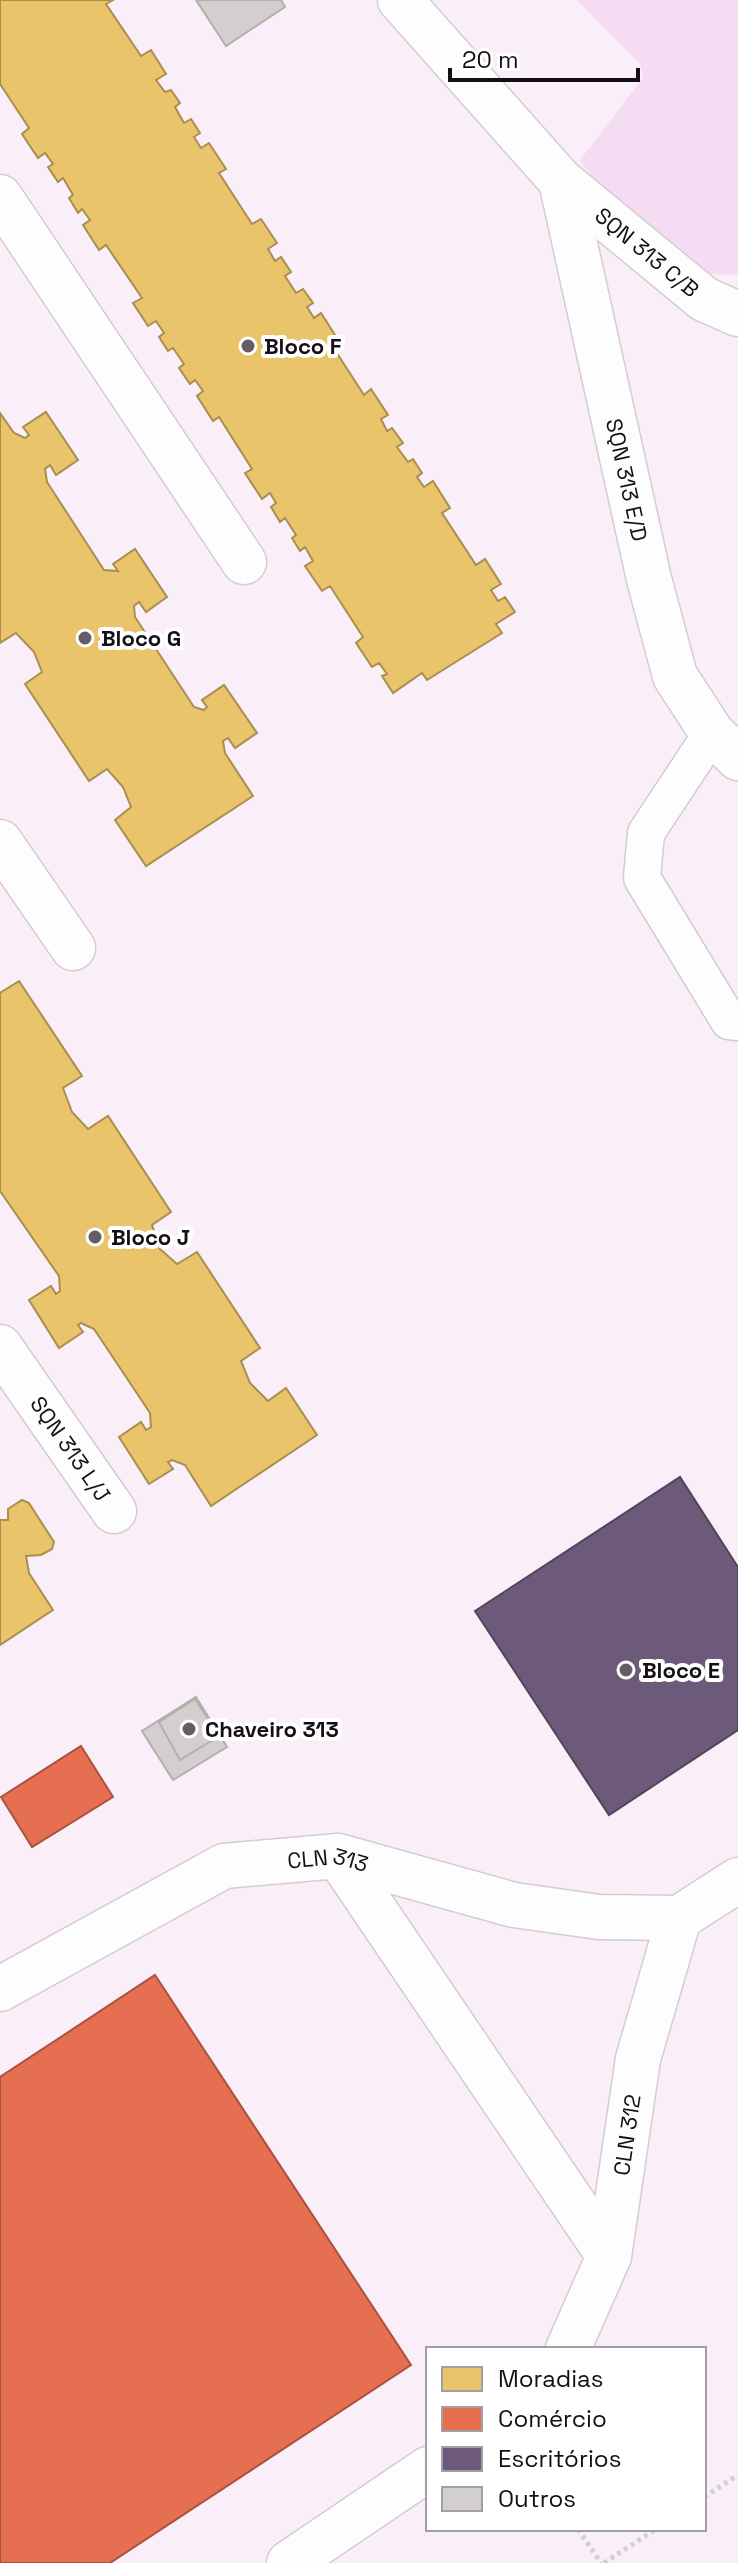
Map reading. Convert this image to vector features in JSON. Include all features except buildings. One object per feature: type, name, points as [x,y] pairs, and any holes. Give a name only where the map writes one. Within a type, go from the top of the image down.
[{"type":"street","name":"SQN 313 C/B","points":[[400,0],[561,181],[704,299],[738,314]]},
{"type":"street","name":"SQN 313 E/D","points":[[561,181],[649,579],[675,676],[725,746]]},
{"type":"street","points":[[0,197],[244,562]]},
{"type":"street","points":[[0,842],[73,948]]},
{"type":"street","name":"SQN 313 L/J","points":[[0,1347],[114,1511]]},
{"type":"street","points":[[338,1856],[609,2256]]},
{"type":"street","name":"CLN 313","points":[[0,1989],[224,1866],[338,1856],[514,1905],[599,1917],[679,1918]]},
{"type":"street","points":[[679,1918],[738,1880]]},
{"type":"street","name":"CLN 312","points":[[569,2347],[609,2256],[638,2059],[679,1918]]},
{"type":"street","points":[[289,2563],[426,2470]]},
{"type":"lane","points":[[725,746],[646,833],[642,878],[729,1021],[738,1022]]},
{"type":"path","points":[[706,2496],[738,2475]]},
{"type":"path","points":[[579,2531],[602,2563],[653,2531]]},
{"type":"shaded area","points":[[577,0],[738,0],[738,274],[712,274],[665,256],[627,222],[580,160],[643,78],[640,64]]},
{"type":"place","name":"Bloco F","points":[[248,346]]},
{"type":"place","name":"Bloco G","points":[[85,638]]},
{"type":"place","name":"Bloco J","points":[[95,1237]]},
{"type":"place","name":"Bloco E","points":[[626,1670]]},
{"type":"place","name":"Chaveiro 313","points":[[189,1729]]}]
